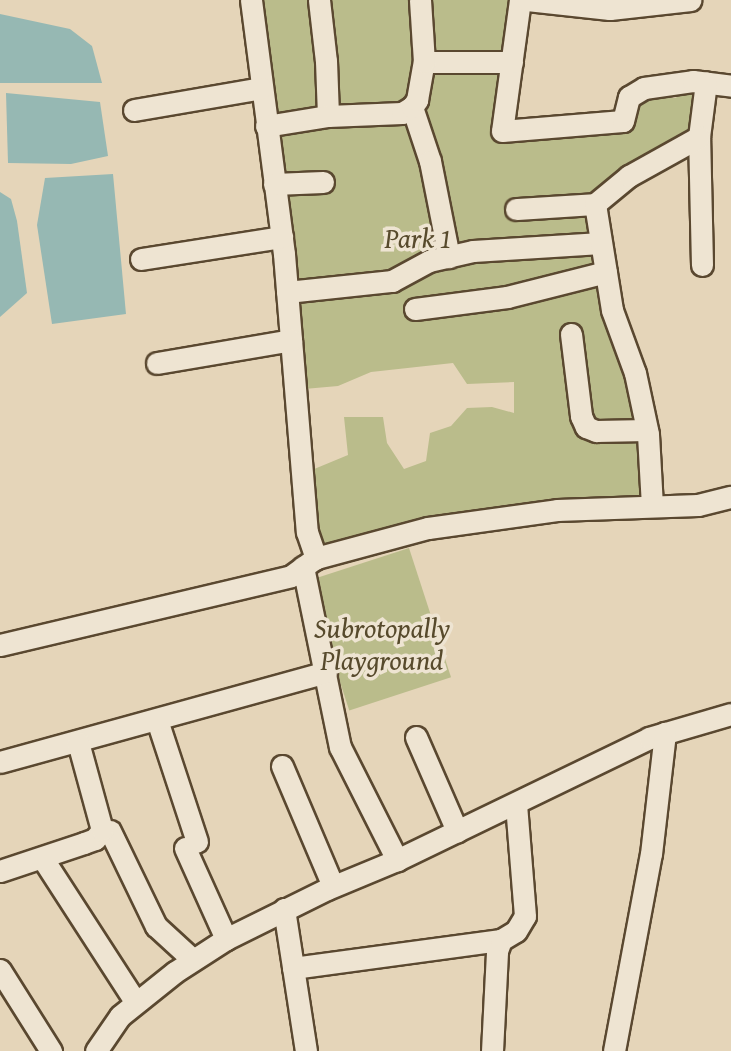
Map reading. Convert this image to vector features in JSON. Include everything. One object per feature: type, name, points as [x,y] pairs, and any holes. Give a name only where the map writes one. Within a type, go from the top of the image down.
[{"type":"street","points":[[251,0],[265,126],[282,237],[309,562],[326,672],[340,747],[397,860]]},
{"type":"street","points":[[319,0],[326,61],[328,116]]},
{"type":"street","points":[[265,126],[328,116],[402,113],[412,107],[417,100],[424,62],[420,0]]},
{"type":"street","points":[[520,0],[502,131],[623,121],[629,97],[644,88],[693,81],[731,86]]},
{"type":"street","points":[[527,0],[610,9],[690,0]]},
{"type":"street","points":[[424,62],[512,62]]},
{"type":"street","points":[[702,265],[699,137],[706,82]]},
{"type":"street","points":[[134,110],[261,88]]},
{"type":"street","points":[[412,107],[430,161],[449,257]]},
{"type":"street","points":[[516,209],[595,204],[629,176],[699,137]]},
{"type":"street","points":[[274,184],[323,182]]},
{"type":"street","points":[[595,204],[612,310],[635,373],[647,430],[652,506]]},
{"type":"street","points":[[141,259],[282,237]]},
{"type":"street","points":[[287,292],[392,281],[429,261],[501,247],[601,243]]},
{"type":"street","points":[[415,309],[507,297],[606,272]]},
{"type":"street","points":[[571,334],[581,415],[586,427],[596,431],[647,430]]},
{"type":"street","points":[[158,363],[291,340]]},
{"type":"street","points":[[0,645],[290,576],[309,562],[428,528],[556,510],[698,505],[731,497]]},
{"type":"street","points":[[0,762],[326,672]]},
{"type":"street","points":[[96,1051],[120,1016],[193,960],[226,939],[333,886],[397,860],[665,733],[731,714]]},
{"type":"street","points":[[157,720],[191,845],[226,939]]},
{"type":"street","points":[[614,1051],[651,854],[665,733]]},
{"type":"street","points":[[416,737],[457,831]]},
{"type":"street","points":[[0,871],[43,859],[95,839],[102,830],[78,742]]},
{"type":"street","points":[[282,766],[333,886]]},
{"type":"street","points":[[293,968],[501,940],[516,931],[525,915],[516,803]]},
{"type":"street","points":[[110,831],[156,926],[193,960]]},
{"type":"street","points":[[43,859],[136,1003]]},
{"type":"street","points":[[284,909],[306,1051]]},
{"type":"street","points":[[492,1051],[497,951],[501,940]]},
{"type":"street","points":[[0,970],[51,1051]]},
{"type":"green space","name":"Park 1","points":[[256,0],[515,0],[496,137],[627,131],[636,100],[649,96],[675,98],[698,87],[692,133],[601,189],[627,374],[643,447],[645,498],[321,551],[307,472],[348,455],[344,417],[383,417],[387,443],[404,469],[426,461],[430,433],[451,426],[467,408],[492,407],[514,413],[514,382],[467,384],[453,363],[371,372],[338,386],[304,389]]},
{"type":"green space","name":"Subrotopally Playground","points":[[409,548],[451,677],[349,710],[307,581]]},
{"type":"water","points":[[0,14],[70,29],[92,46],[102,83],[0,83]]},
{"type":"water","points":[[6,93],[100,102],[108,156],[71,164],[8,163]]},
{"type":"water","points":[[113,174],[126,314],[52,324],[37,225],[45,178]]},
{"type":"water","points":[[0,192],[11,199],[17,221],[27,293],[0,317]]}]
